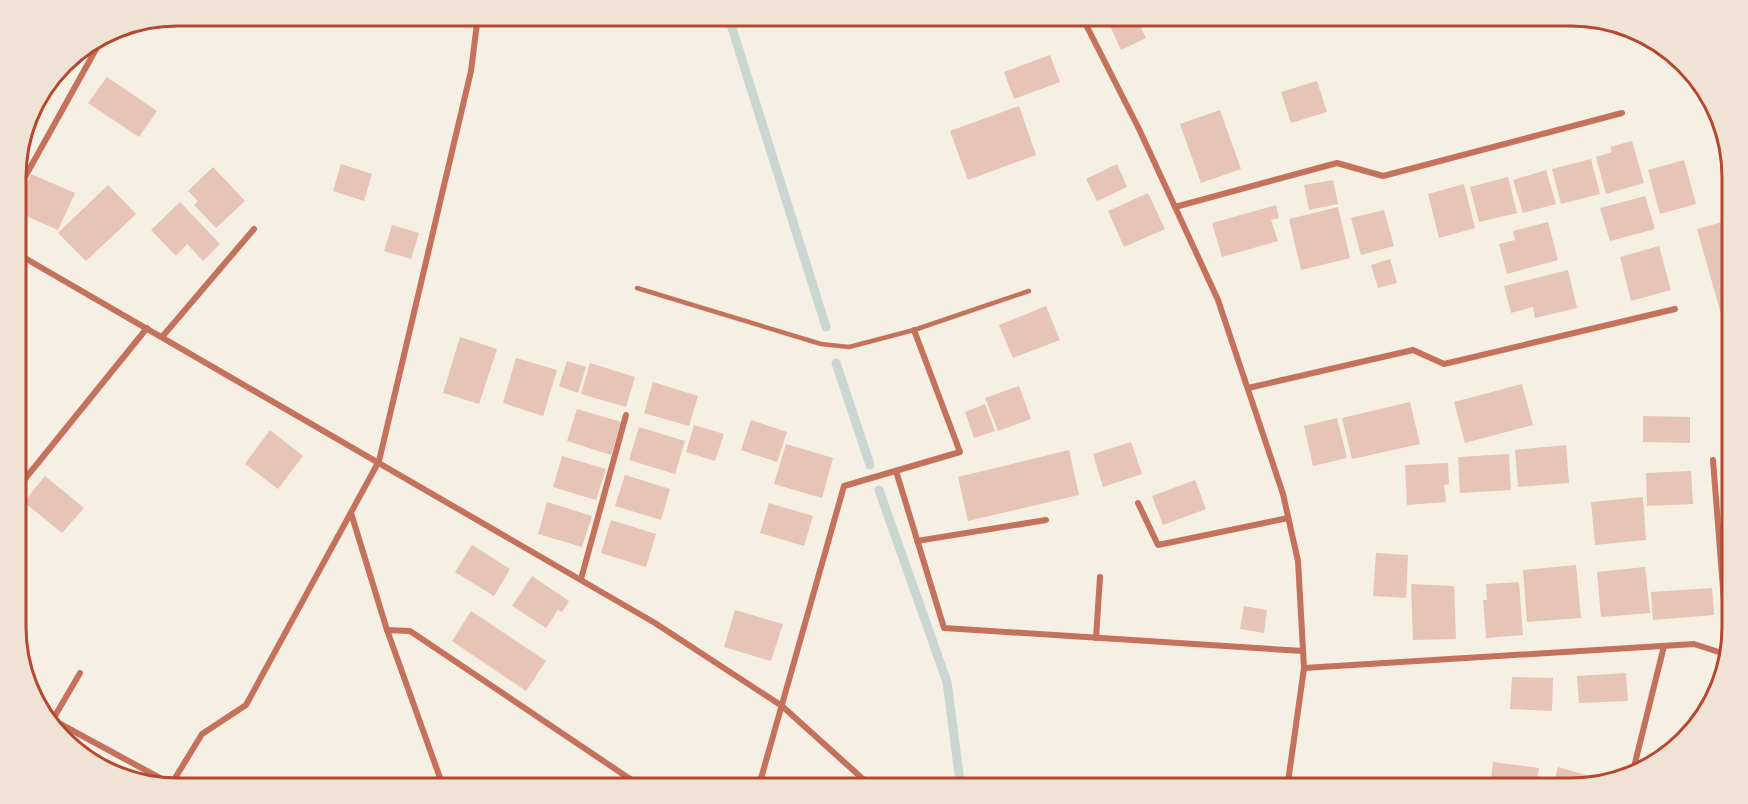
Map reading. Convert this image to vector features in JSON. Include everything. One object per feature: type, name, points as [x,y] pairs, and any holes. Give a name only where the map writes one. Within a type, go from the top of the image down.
[{"type":"street","points":[[175,778],[202,734],[246,705],[379,461],[471,71],[477,26]]},
{"type":"street","points":[[1086,26],[1218,300],[1283,494],[1298,561],[1304,651],[1304,668],[1289,778]]},
{"type":"street","points":[[26,175],[96,49]]},
{"type":"street","points":[[1175,207],[1337,163],[1383,176],[1622,112]]},
{"type":"street","points":[[162,337],[254,229]]},
{"type":"street","points":[[26,259],[379,461],[655,623],[782,706],[861,778]]},
{"type":"street","points":[[1248,388],[1413,350],[1444,364],[1675,309]]},
{"type":"street","points":[[26,478],[147,328]]},
{"type":"street","points":[[761,778],[844,486],[960,452],[914,330]]},
{"type":"street","points":[[580,579],[627,415]]},
{"type":"street","points":[[1713,460],[1722,576]]},
{"type":"street","points":[[896,471],[944,628],[1304,651]]},
{"type":"street","points":[[1138,503],[1158,544],[1288,518]]},
{"type":"street","points":[[351,513],[387,630],[440,778]]},
{"type":"street","points":[[917,541],[1046,520]]},
{"type":"street","points":[[1096,638],[1100,577]]},
{"type":"street","points":[[387,630],[410,631],[629,778]]},
{"type":"street","points":[[1304,668],[1694,644],[1721,652]]},
{"type":"street","points":[[1635,765],[1664,646]]},
{"type":"street","points":[[55,717],[80,674]]},
{"type":"street","points":[[61,725],[153,777]]},
{"type":"lane","points":[[637,288],[820,344],[849,347],[914,330],[1029,291]]},
{"type":"building","points":[[1110,26],[1140,26],[1146,38],[1121,50]]},
{"type":"building","points":[[1050,55],[1060,82],[1014,99],[1004,72]]},
{"type":"building","points":[[107,77],[157,111],[139,137],[88,103]]},
{"type":"building","points":[[1317,81],[1327,112],[1291,123],[1281,92]]},
{"type":"building","points":[[1019,106],[1036,155],[968,180],[950,131]]},
{"type":"building","points":[[1220,110],[1241,169],[1201,183],[1180,124]]},
{"type":"building","points":[[1632,141],[1644,183],[1606,194],[1596,157],[1612,152],[1610,147]]},
{"type":"building","points":[[1591,159],[1600,194],[1561,204],[1552,169]]},
{"type":"building","points":[[1684,160],[1696,204],[1660,214],[1648,170]]},
{"type":"building","points":[[341,164],[372,174],[364,201],[333,191]]},
{"type":"building","points":[[1117,164],[1127,187],[1097,201],[1086,179]]},
{"type":"building","points":[[213,167],[245,201],[216,228],[194,205],[198,201],[188,191]]},
{"type":"building","points":[[1546,170],[1556,204],[1523,213],[1513,180]]},
{"type":"building","points":[[31,174],[75,193],[58,230],[26,216],[26,186]]},
{"type":"building","points":[[1508,177],[1517,213],[1479,222],[1470,187]]},
{"type":"building","points":[[1333,180],[1338,204],[1309,210],[1304,185]]},
{"type":"building","points":[[1464,184],[1475,228],[1439,238],[1428,194]]},
{"type":"building","points":[[108,185],[136,214],[86,261],[58,233]]},
{"type":"building","points":[[1148,193],[1165,229],[1124,247],[1108,211]]},
{"type":"building","points":[[1645,196],[1655,229],[1610,241],[1600,208]]},
{"type":"building","points":[[180,202],[220,244],[203,261],[187,244],[176,256],[151,230]]},
{"type":"building","points":[[1276,205],[1279,218],[1271,220],[1278,241],[1222,257],[1212,223]]},
{"type":"building","points":[[1338,207],[1350,258],[1301,270],[1289,219]]},
{"type":"building","points":[[1384,210],[1394,246],[1361,255],[1351,218]]},
{"type":"building","points":[[1548,222],[1558,260],[1507,274],[1499,244],[1515,240],[1513,231]]},
{"type":"building","points":[[1722,222],[1722,318],[1697,229]]},
{"type":"building","points":[[392,225],[419,233],[411,259],[384,251]]},
{"type":"building","points":[[1659,246],[1671,290],[1631,301],[1620,257]]},
{"type":"building","points":[[1390,259],[1397,283],[1378,288],[1371,265]]},
{"type":"building","points":[[1568,270],[1577,308],[1535,318],[1533,307],[1511,313],[1504,286]]},
{"type":"building","points":[[1046,306],[1060,340],[1013,358],[999,325]]},
{"type":"building","points":[[460,337],[497,349],[479,404],[443,393]]},
{"type":"building","points":[[516,358],[557,370],[543,416],[503,403]]},
{"type":"building","points":[[567,361],[586,367],[578,393],[559,386]]},
{"type":"building","points":[[590,363],[635,377],[626,407],[581,394]]},
{"type":"building","points":[[653,382],[698,396],[689,426],[644,413]]},
{"type":"building","points":[[1522,384],[1533,425],[1465,443],[1454,402]]},
{"type":"building","points":[[1019,386],[1031,419],[998,431],[985,398]]},
{"type":"building","points":[[1410,402],[1420,444],[1352,459],[1342,418]]},
{"type":"building","points":[[985,404],[995,431],[974,438],[965,412]]},
{"type":"building","points":[[577,409],[621,422],[611,455],[567,441]]},
{"type":"building","points":[[1643,416],[1690,417],[1690,443],[1643,442]]},
{"type":"building","points":[[1337,418],[1347,458],[1313,466],[1304,426]]},
{"type":"building","points":[[751,420],[787,432],[777,462],[741,450]]},
{"type":"building","points":[[694,425],[724,434],[715,461],[686,452]]},
{"type":"building","points":[[639,427],[685,441],[675,474],[629,460]]},
{"type":"building","points":[[270,430],[303,456],[278,489],[245,464]]},
{"type":"building","points":[[1131,442],[1142,474],[1103,487],[1093,454]]},
{"type":"building","points":[[786,444],[833,458],[822,498],[774,484]]},
{"type":"building","points":[[1566,445],[1569,483],[1518,487],[1515,450]]},
{"type":"building","points":[[1069,450],[1079,495],[968,521],[958,477]]},
{"type":"building","points":[[1509,454],[1511,490],[1460,493],[1458,457]]},
{"type":"building","points":[[562,456],[606,469],[596,500],[553,487]]},
{"type":"building","points":[[1448,463],[1449,484],[1444,485],[1446,502],[1407,505],[1405,465]]},
{"type":"building","points":[[1691,471],[1693,504],[1647,506],[1646,473]]},
{"type":"building","points":[[625,475],[670,489],[661,520],[615,506]]},
{"type":"building","points":[[45,476],[84,508],[62,533],[26,504],[26,500]]},
{"type":"building","points":[[1195,480],[1206,509],[1163,525],[1152,496]]},
{"type":"building","points":[[1643,497],[1646,540],[1595,545],[1591,502]]},
{"type":"building","points":[[547,502],[592,516],[582,547],[538,534]]},
{"type":"building","points":[[769,503],[813,516],[804,546],[760,533]]},
{"type":"building","points":[[611,520],[656,534],[646,567],[601,553]]},
{"type":"building","points":[[472,545],[510,569],[494,596],[455,572]]},
{"type":"building","points":[[1376,553],[1408,555],[1406,598],[1373,596]]},
{"type":"building","points":[[1576,565],[1581,618],[1527,622],[1523,570]]},
{"type":"building","points":[[1645,567],[1650,613],[1601,617],[1597,572]]},
{"type":"building","points":[[532,576],[569,601],[562,612],[558,610],[546,628],[512,606]]},
{"type":"building","points":[[1519,582],[1523,635],[1486,638],[1483,600],[1487,600],[1486,584]]},
{"type":"building","points":[[1411,584],[1454,586],[1456,639],[1413,640]]},
{"type":"building","points":[[1712,588],[1714,615],[1653,620],[1651,592]]},
{"type":"building","points":[[1244,606],[1267,610],[1264,633],[1240,629]]},
{"type":"building","points":[[735,610],[783,624],[771,661],[724,647]]},
{"type":"building","points":[[471,611],[546,661],[526,691],[452,641]]},
{"type":"building","points":[[1626,673],[1628,701],[1579,703],[1577,676]]},
{"type":"building","points":[[1512,677],[1553,678],[1552,711],[1510,709]]},
{"type":"building","points":[[1493,762],[1539,768],[1538,778],[1491,778]]},
{"type":"building","points":[[1558,767],[1593,777],[1582,778],[1555,778]]},
{"type":"waterway","points":[[731,26],[826,327]]},
{"type":"waterway","points":[[836,363],[870,465]]},
{"type":"waterway","points":[[879,490],[947,682],[960,778]]}]
